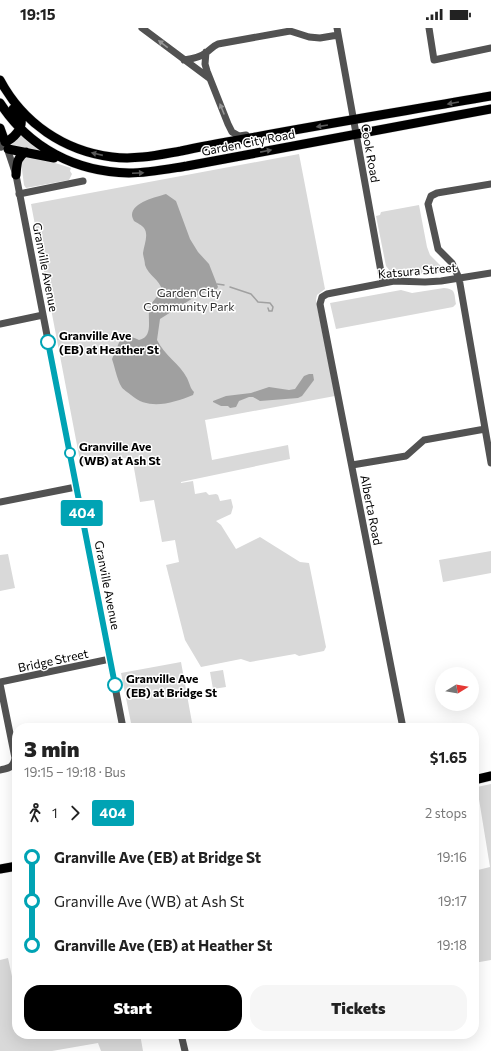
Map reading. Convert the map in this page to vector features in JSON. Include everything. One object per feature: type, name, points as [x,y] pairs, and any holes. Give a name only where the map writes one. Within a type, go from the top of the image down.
[{"type":"main road","points":[[0,80],[13,101],[34,124]]},
{"type":"main road","points":[[0,90],[19,115],[19,126]]},
{"type":"main road","name":"Garden City Road","points":[[34,124],[50,136],[67,145],[99,155],[127,158],[158,156],[491,96]]},
{"type":"main road","points":[[0,104],[19,126]]},
{"type":"main road","name":"Garden City Road","points":[[19,126],[38,145],[65,160],[80,166],[110,172],[145,172],[187,166],[491,109]]},
{"type":"main road","points":[[4,146],[8,135],[19,126],[34,124]]},
{"type":"main road","points":[[0,128],[4,146]]},
{"type":"main road","points":[[4,146],[65,160]]},
{"type":"main road","points":[[16,175],[17,160],[26,152]]},
{"type":"main road","points":[[479,779],[491,776]]},
{"type":"main road","points":[[0,869],[12,867]]},
{"type":"street","points":[[142,28],[210,78]]},
{"type":"street","points":[[429,28],[434,60],[491,48]]},
{"type":"street","points":[[184,60],[195,58],[218,44],[290,31],[309,37],[320,38],[338,31]]},
{"type":"street","name":"Cook Road","points":[[338,31],[383,283]]},
{"type":"street","points":[[206,52],[205,64],[228,124],[234,134],[239,136],[282,128],[290,131]]},
{"type":"street","name":"Granville Avenue","points":[[4,146],[16,175],[122,723]]},
{"type":"street","points":[[19,194],[83,181]]},
{"type":"street","points":[[491,184],[436,193],[431,196],[428,204],[438,249],[452,263],[459,278],[491,463]]},
{"type":"street","name":"Katsura Street","points":[[322,296],[383,283],[402,281],[426,282],[491,273]]},
{"type":"street","name":"Alberta Road","points":[[322,296],[320,304],[402,723]]},
{"type":"street","points":[[0,324],[43,315]]},
{"type":"street","points":[[352,465],[406,456],[424,440],[485,429]]},
{"type":"street","points":[[0,502],[76,487]]},
{"type":"street","name":"Bridge Street","points":[[0,683],[110,659]]},
{"type":"street","points":[[0,683],[12,743]]},
{"type":"street","points":[[0,770],[12,766]]},
{"type":"street","points":[[182,1039],[184,1051]]},
{"type":"green space","points":[[19,133],[42,152],[11,146],[11,143]]},
{"type":"green space","name":"Garden City Community Park","points":[[299,154],[325,289],[317,295],[316,300],[335,396],[205,420],[212,460],[288,445],[290,459],[181,483],[193,481],[195,494],[206,492],[209,495],[216,494],[218,495],[220,501],[231,499],[233,507],[231,514],[216,521],[221,525],[236,549],[260,537],[300,562],[309,563],[326,647],[324,651],[299,656],[295,654],[250,662],[241,659],[201,667],[185,640],[166,565],[179,562],[175,540],[162,542],[154,500],[140,502],[132,457],[81,466],[31,204]]},
{"type":"green space","points":[[26,157],[49,161],[71,168],[70,171],[72,174],[69,180],[26,188],[24,185],[21,162]]},
{"type":"green space","points":[[419,205],[427,247],[430,255],[444,269],[445,272],[429,274],[390,271],[386,266],[376,216],[380,215],[381,212]]},
{"type":"green space","points":[[444,288],[451,289],[454,292],[456,304],[453,307],[336,329],[330,303],[401,290],[412,293]]},
{"type":"green space","points":[[491,551],[491,573],[443,582],[439,560]]},
{"type":"green space","points":[[8,554],[15,588],[0,591],[0,555]]},
{"type":"green space","points":[[181,662],[192,723],[131,723],[121,673]]},
{"type":"green space","points":[[223,670],[226,687],[213,689],[210,672]]},
{"type":"green space","points":[[491,784],[491,960],[479,962],[479,870],[490,867],[479,799],[479,787]]},
{"type":"green space","points":[[8,958],[12,976],[12,1039],[141,1039],[143,1051],[101,1051],[98,1043],[52,1051],[0,1051],[0,960]]},
{"type":"shaded area","points":[[166,194],[176,201],[190,239],[198,252],[209,264],[218,287],[216,290],[201,293],[160,319],[157,340],[184,373],[194,392],[193,395],[177,401],[153,404],[138,400],[123,389],[118,380],[112,359],[121,338],[130,337],[139,340],[147,335],[150,306],[162,290],[159,283],[145,265],[143,253],[146,234],[143,227],[134,221],[132,216],[133,210],[140,203]]},
{"type":"shaded area","points":[[313,374],[314,380],[302,396],[298,398],[260,401],[253,397],[249,397],[239,401],[236,407],[230,408],[228,406],[221,406],[213,402],[226,396],[251,393],[269,387],[289,390],[295,389],[304,376]]},
{"type":"waterway","points":[[217,284],[224,285]]},
{"type":"waterway","points":[[230,287],[251,294],[258,302],[270,303],[273,307],[272,311],[269,311],[268,308]]},
{"type":"bus line","name":"404","points":[[48,342],[115,685]]},
{"type":"place","name":"Granville Ave (EB) at Heather St","points":[[48,342]]},
{"type":"place","name":"Granville Ave (WB) at Ash St","points":[[70,453]]},
{"type":"place","name":"Granville Ave (EB) at Bridge St","points":[[115,685]]}]
